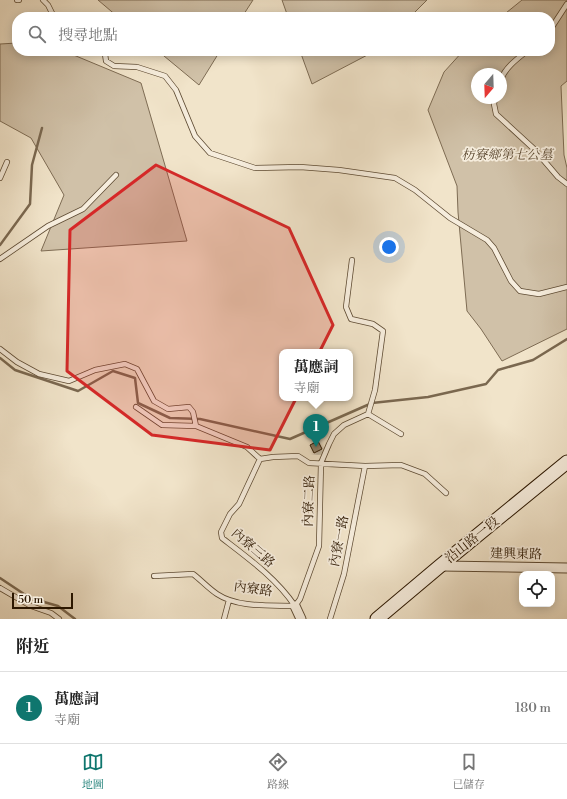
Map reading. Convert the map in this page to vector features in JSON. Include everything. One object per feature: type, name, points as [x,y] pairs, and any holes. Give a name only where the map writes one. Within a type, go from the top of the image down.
[{"type":"main road","name":"沿山路一段","points":[[377,619],[567,462]]},
{"type":"street","name":"建興東路","points":[[440,566],[567,568]]},
{"type":"street","points":[[295,606],[301,619]]},
{"type":"lane","points":[[43,0],[52,12]]},
{"type":"lane","points":[[555,22],[567,4]]},
{"type":"lane","points":[[105,56],[106,61],[114,66],[137,67],[165,76],[176,90],[196,136],[210,153],[255,168],[300,167],[339,170],[395,178],[415,190],[450,218],[487,240],[494,248],[510,281],[520,290],[538,294],[567,287]]},
{"type":"lane","points":[[507,70],[521,56]]},
{"type":"lane","points":[[494,104],[496,114],[534,149],[567,184]]},
{"type":"lane","points":[[0,178],[7,162]]},
{"type":"lane","points":[[0,259],[48,226],[83,209],[116,175]]},
{"type":"lane","points":[[352,260],[346,307],[351,319],[372,324],[383,331],[374,396],[369,412],[401,434]]},
{"type":"lane","points":[[0,349],[17,362],[39,374],[69,381],[95,370],[125,364],[137,369],[154,400],[168,410],[189,407],[194,413],[196,425]]},
{"type":"lane","points":[[136,407],[162,424],[196,425],[246,447],[260,459],[298,456],[309,463],[365,466],[401,465],[425,474],[446,493]]},
{"type":"lane","name":"內寮二路","points":[[295,606],[300,599],[319,546],[321,463],[334,434],[344,426],[369,412]]},
{"type":"lane","name":"內寮三路","points":[[260,459],[240,504],[230,514],[222,532],[222,538],[251,560],[275,582],[295,606]]},
{"type":"lane","name":"內寮一路","points":[[330,619],[344,574],[365,466]]},
{"type":"lane","name":"內寮路","points":[[154,576],[193,574],[216,594],[229,600],[255,605],[295,606]]},
{"type":"lane","points":[[0,588],[31,606],[50,613],[59,619]]},
{"type":"lane","points":[[224,619],[229,600]]},
{"type":"highlighted area","points":[[156,165],[289,228],[333,325],[270,450],[152,435],[67,371],[70,230]]},
{"type":"green space","points":[[98,0],[253,0],[245,12],[112,12]]},
{"type":"green space","points":[[282,0],[427,0],[415,12],[286,12]]},
{"type":"green space","name":"枋寮鄉第七公墓","points":[[522,0],[567,0],[567,81],[561,86],[564,155],[567,168],[567,329],[502,361],[467,311],[457,186],[428,110],[444,72],[458,56],[555,56],[555,12],[507,12]]},
{"type":"green space","points":[[12,43],[12,56],[76,56],[141,83],[187,241],[41,251],[64,195],[31,138],[0,121],[0,44]]},
{"type":"green space","points":[[164,56],[217,56],[199,85]]},
{"type":"green space","points":[[302,56],[365,56],[312,84]]},
{"type":"building","points":[[318,441],[322,449],[314,453],[310,445]]},
{"type":"waterway","points":[[0,245],[30,204],[32,165],[42,128]]},
{"type":"waterway","points":[[0,358],[15,370],[78,391],[113,371],[135,378],[138,403],[170,418],[200,419],[290,439],[372,403],[428,397],[486,384],[498,370],[533,360],[567,339]]},
{"type":"waterway","points":[[0,578],[30,598],[58,606],[75,619]]},
{"type":"place","name":"萬應詞","points":[[316,447]]}]
